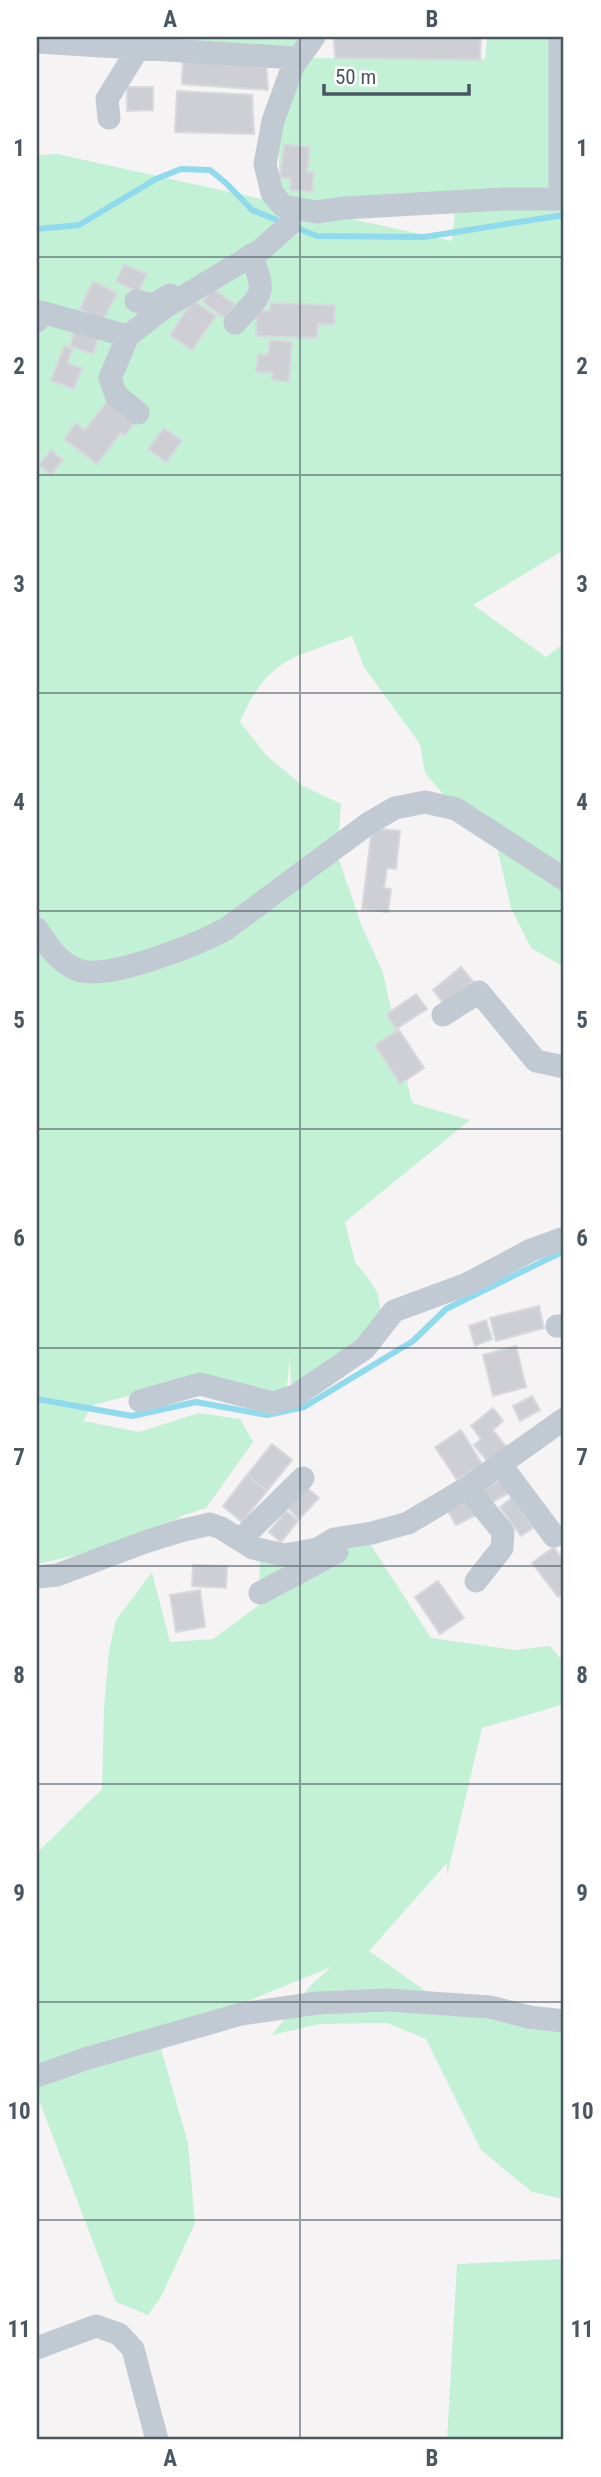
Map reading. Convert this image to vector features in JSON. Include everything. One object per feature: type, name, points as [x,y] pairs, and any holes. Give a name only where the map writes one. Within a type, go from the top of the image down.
[{"type":"street","points":[[314,37],[297,58],[273,121],[265,164],[272,193],[283,206],[316,212],[503,199],[562,199],[560,37]]},
{"type":"street","points":[[37,43],[297,58]]},
{"type":"street","points":[[109,118],[107,99],[138,49]]},
{"type":"street","points":[[138,413],[116,395],[110,378],[128,335],[164,308],[251,255],[289,225]]},
{"type":"street","points":[[235,323],[260,296],[262,289],[262,282],[251,255]]},
{"type":"street","points":[[136,301],[153,304],[201,279],[207,282]]},
{"type":"street","points":[[38,315],[128,335]]},
{"type":"street","points":[[37,929],[55,956],[80,971],[116,971],[208,939],[226,929],[369,823],[395,808],[425,802],[456,809],[564,878]]},
{"type":"street","points":[[443,1015],[479,992],[536,1061],[564,1067]]},
{"type":"street","points":[[140,1401],[200,1384],[274,1403],[295,1396],[364,1349],[394,1311],[467,1284],[531,1250],[564,1238]]},
{"type":"street","points":[[37,1577],[57,1575],[190,1528],[210,1524],[253,1548],[284,1555],[318,1549],[334,1539],[372,1533],[408,1523],[467,1488],[564,1419]]},
{"type":"street","points":[[500,1464],[554,1536]]},
{"type":"street","points":[[240,1540],[303,1478]]},
{"type":"street","points":[[467,1488],[503,1532],[502,1548],[476,1581]]},
{"type":"street","points":[[260,1593],[372,1533]]},
{"type":"street","points":[[37,2076],[85,2059],[241,2014],[318,2003],[387,2000],[490,2007],[529,2017],[564,2021]]},
{"type":"street","points":[[37,2348],[96,2326],[119,2334],[133,2349],[157,2440]]},
{"type":"green space","points":[[37,37],[314,37],[297,58]]},
{"type":"green space","points":[[487,37],[554,37],[564,199],[564,550],[473,605],[546,657],[564,643],[564,967],[531,948],[511,908],[495,838],[456,809],[425,773],[420,744],[364,667],[352,636],[298,656],[272,672],[250,701],[240,722],[267,756],[303,786],[341,804],[338,846],[335,848],[361,924],[383,973],[412,1103],[470,1120],[345,1222],[355,1262],[378,1294],[381,1312],[365,1342],[291,1392],[290,1356],[286,1397],[201,1377],[93,1405],[83,1421],[139,1432],[199,1413],[240,1419],[253,1442],[206,1508],[184,1515],[145,1536],[96,1551],[37,1564],[37,155],[57,154],[452,241],[456,202],[325,210],[279,194],[279,142],[302,58],[485,59]]},
{"type":"green space","points":[[367,1539],[431,1638],[515,1650],[550,1646],[564,1662],[564,1704],[482,1728],[447,1876],[447,1863],[369,1951],[444,2004],[564,2021],[564,2199],[532,2192],[481,2150],[426,2039],[387,2023],[319,2024],[272,2035],[310,1986],[331,1967],[158,2038],[188,2143],[195,2223],[161,2297],[148,2315],[116,2302],[37,2095],[37,1853],[102,1789],[104,1708],[109,1651],[116,1620],[152,1572],[170,1642],[213,1639],[259,1605],[260,1559]]},
{"type":"green space","points":[[564,2259],[564,2440],[447,2440],[457,2264]]},
{"type":"building","points":[[334,37],[481,37],[480,60],[335,58]]},
{"type":"building","points":[[183,60],[266,60],[268,90],[182,84]]},
{"type":"building","points":[[127,87],[153,87],[153,110],[127,111]]},
{"type":"building","points":[[177,91],[252,95],[254,134],[175,132]]},
{"type":"building","points":[[284,144],[310,147],[307,172],[314,172],[312,192],[290,190],[291,178],[280,177]]},
{"type":"building","points":[[124,264],[147,274],[138,292],[116,282]]},
{"type":"building","points":[[93,281],[117,293],[103,320],[80,309]]},
{"type":"building","points":[[212,289],[235,304],[225,318],[203,302]]},
{"type":"building","points":[[193,300],[216,316],[192,350],[170,335]]},
{"type":"building","points":[[270,303],[335,305],[334,324],[318,324],[317,338],[256,336],[256,310],[270,311]]},
{"type":"building","points":[[76,327],[99,335],[93,354],[70,346]]},
{"type":"building","points":[[270,340],[292,342],[289,382],[272,380],[273,373],[256,372],[258,354],[268,355]]},
{"type":"building","points":[[64,346],[72,349],[67,363],[82,368],[74,389],[51,381]]},
{"type":"building","points":[[109,399],[137,420],[125,436],[121,433],[97,464],[64,439],[76,423],[85,430]]},
{"type":"building","points":[[164,428],[182,441],[166,462],[148,449]]},
{"type":"building","points":[[51,450],[63,460],[51,475],[39,465]]},
{"type":"building","points":[[372,828],[400,831],[396,869],[387,868],[384,888],[391,889],[388,912],[362,909]]},
{"type":"building","points":[[461,967],[473,981],[444,1004],[433,990]]},
{"type":"building","points":[[416,994],[427,1009],[396,1029],[387,1014]]},
{"type":"building","points":[[399,1030],[424,1068],[400,1084],[375,1045]]},
{"type":"building","points":[[539,1306],[544,1328],[496,1341],[490,1318]]},
{"type":"building","points":[[486,1320],[492,1339],[475,1346],[469,1326]]},
{"type":"building","points":[[516,1346],[526,1387],[493,1396],[483,1355]]},
{"type":"building","points":[[532,1396],[540,1410],[520,1421],[513,1406]]},
{"type":"building","points":[[493,1408],[503,1421],[493,1430],[510,1452],[492,1467],[474,1445],[481,1439],[471,1426]]},
{"type":"building","points":[[461,1430],[482,1464],[457,1480],[435,1447]]},
{"type":"building","points":[[272,1444],[292,1460],[267,1491],[247,1475]]},
{"type":"building","points":[[247,1475],[267,1491],[242,1522],[223,1506]]},
{"type":"building","points":[[502,1479],[509,1493],[489,1504],[482,1490]]},
{"type":"building","points":[[305,1486],[319,1498],[299,1519],[286,1506]]},
{"type":"building","points":[[512,1498],[533,1528],[521,1536],[500,1507]]},
{"type":"building","points":[[468,1501],[476,1515],[456,1525],[448,1511]]},
{"type":"building","points":[[286,1511],[298,1521],[281,1542],[269,1532]]},
{"type":"building","points":[[554,1547],[564,1562],[564,1593],[558,1597],[532,1563]]},
{"type":"building","points":[[193,1565],[227,1566],[226,1588],[192,1586]]},
{"type":"building","points":[[438,1581],[464,1618],[440,1634],[415,1597]]},
{"type":"building","points":[[200,1590],[205,1627],[176,1632],[170,1595]]},
{"type":"waterway","points":[[37,229],[79,225],[156,179],[181,169],[210,170],[252,210],[317,236],[424,237],[564,215]]},
{"type":"waterway","points":[[37,1399],[132,1416],[196,1402],[267,1415],[304,1407],[413,1341],[446,1309],[564,1251]]}]
